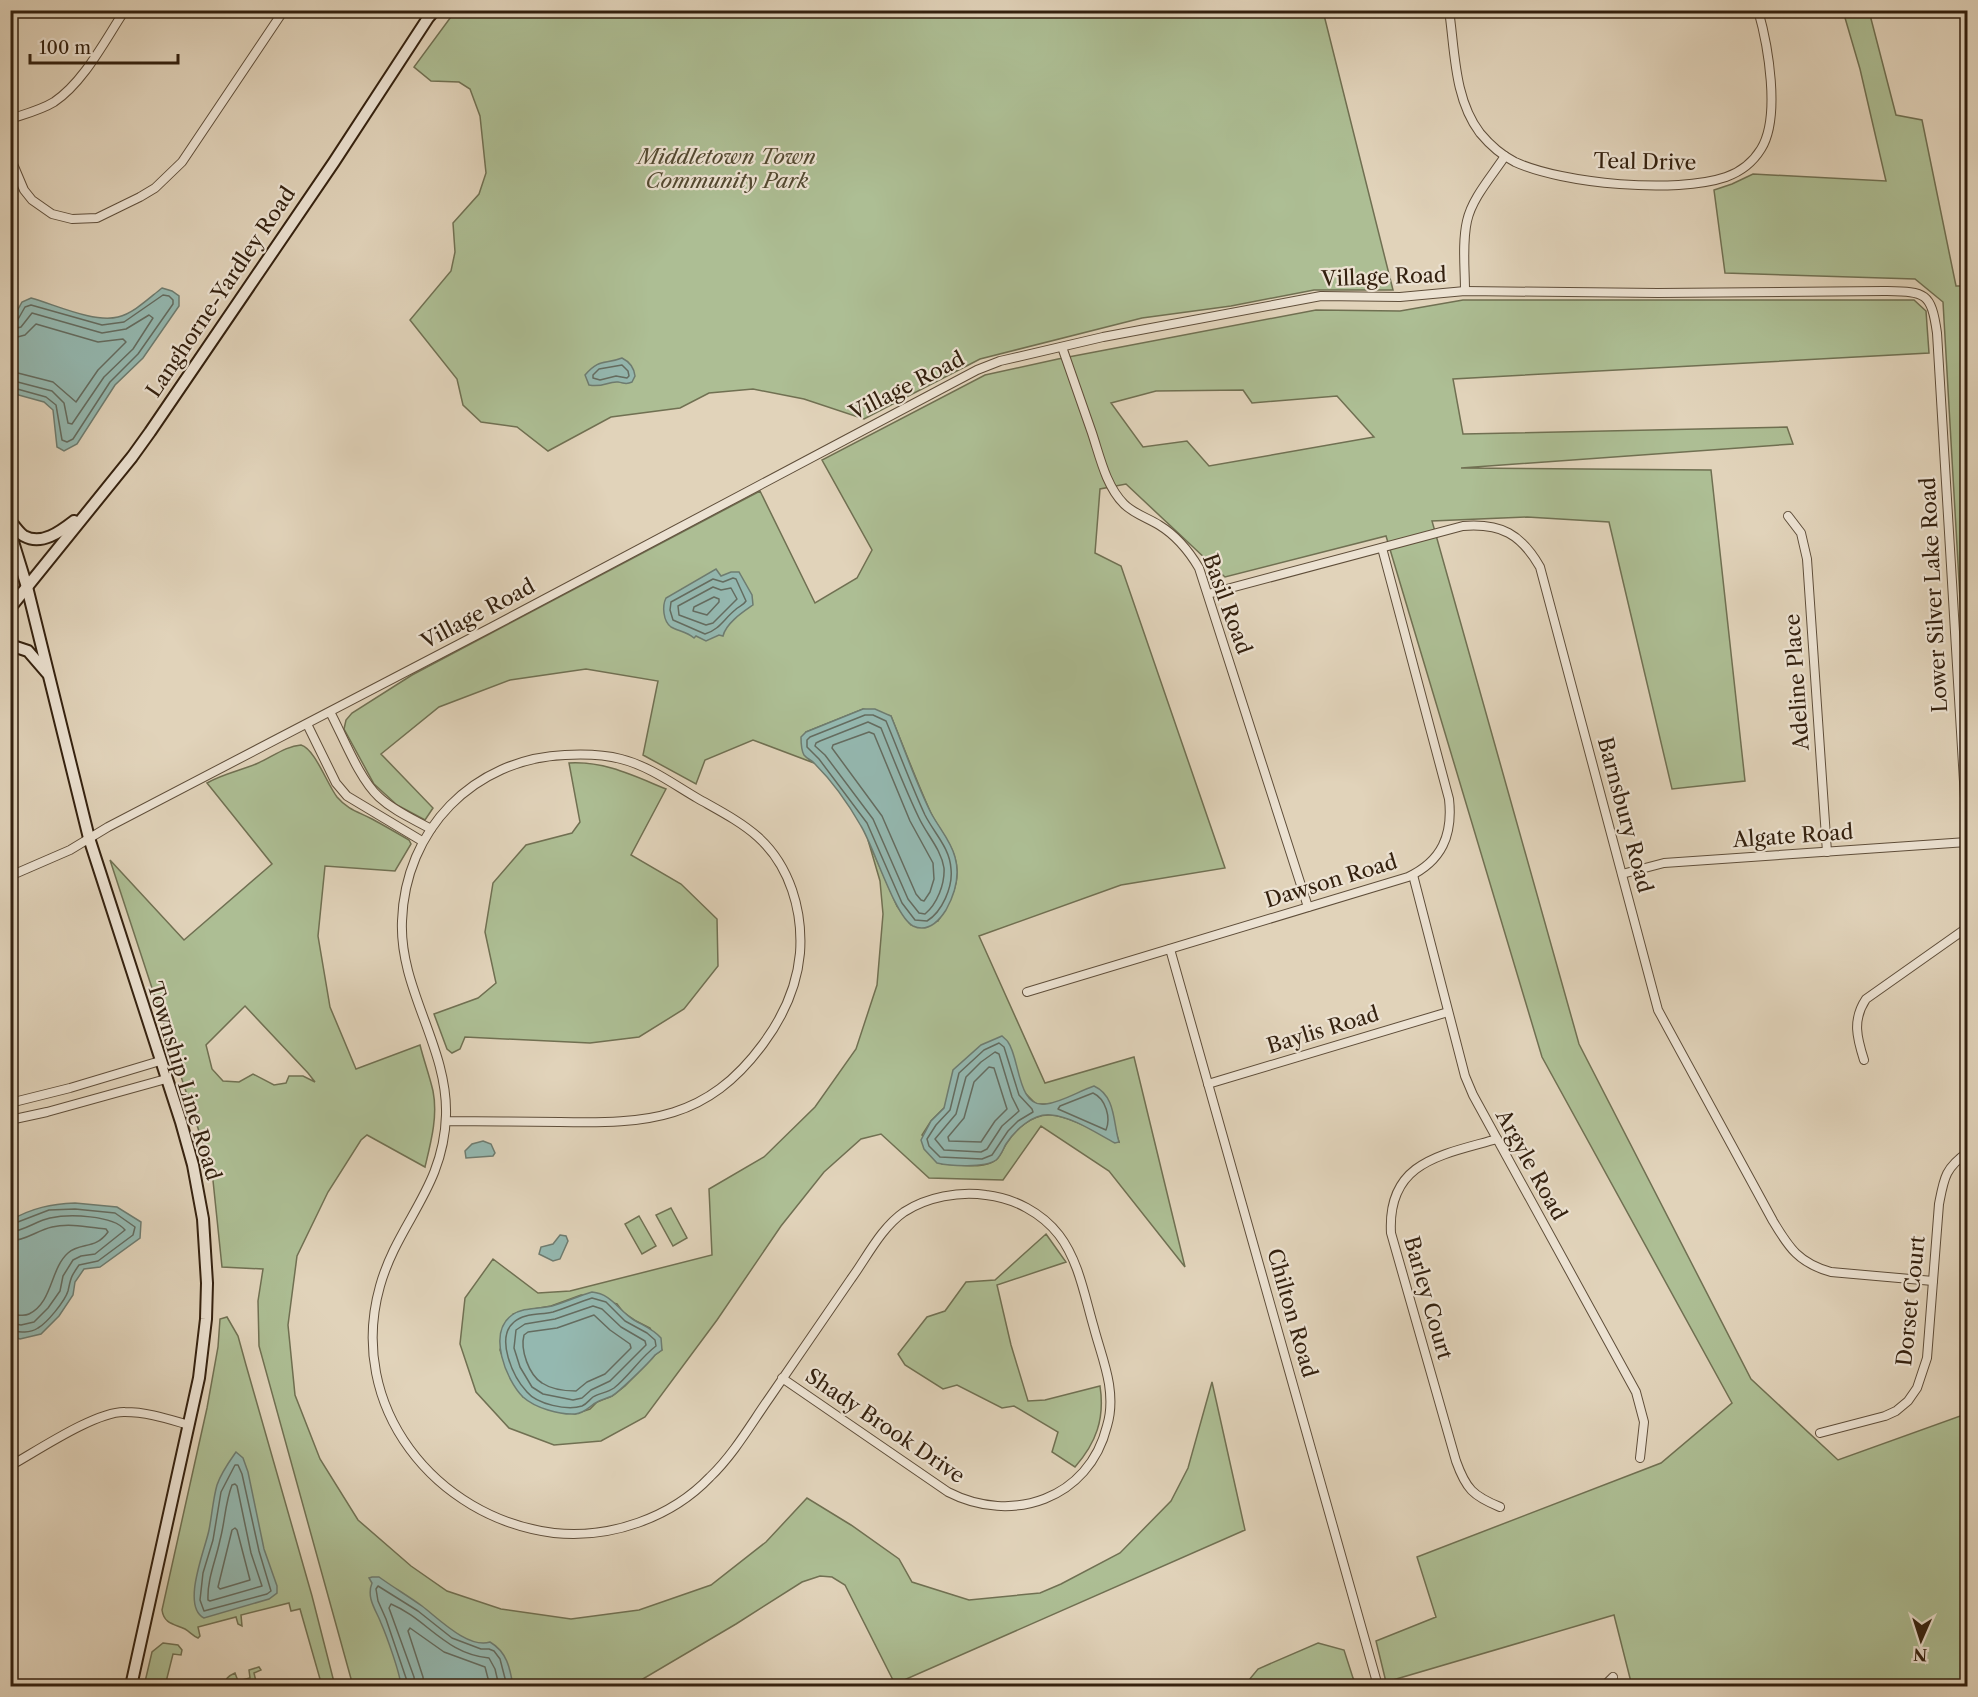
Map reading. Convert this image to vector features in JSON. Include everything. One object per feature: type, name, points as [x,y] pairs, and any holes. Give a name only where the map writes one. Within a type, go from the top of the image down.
[{"type":"street","points":[[10,119],[43,108],[68,91],[125,10]]},
{"type":"street","points":[[10,157],[24,190],[32,200],[52,214],[72,219],[98,218],[140,198],[162,183],[182,162],[284,10]]},
{"type":"street","name":"Teal Drive","points":[[1449,10],[1464,102],[1479,131],[1489,143],[1504,156],[1525,166],[1554,174],[1617,184],[1708,182],[1733,174],[1752,161],[1761,149],[1769,126],[1768,60],[1758,10]]},
{"type":"street","name":"Langhorne-Yardley Road","points":[[10,608],[150,432],[334,162],[431,12]]},
{"type":"street","points":[[1465,291],[1467,221],[1477,198],[1504,156]]},
{"type":"street","name":"Village Road","points":[[10,876],[70,850],[108,827],[330,712],[957,379],[1000,362],[1062,347],[1321,296],[1400,297],[1465,291],[1658,293],[1884,291],[1920,294]]},
{"type":"street","name":"Lower Silver Lake Road","points":[[1920,294],[1927,298],[1932,308],[1937,339],[1968,848]]},
{"type":"street","name":"Basil Road","points":[[1062,347],[1114,492],[1125,505],[1159,525],[1180,542],[1199,568],[1308,908]]},
{"type":"street","points":[[10,521],[23,535],[31,538],[49,537],[57,534],[89,510]]},
{"type":"street","name":"Adeline Place","points":[[1788,516],[1801,533],[1807,560],[1827,852]]},
{"type":"street","name":"Barnsbury Road","points":[[1208,594],[1462,526],[1480,525],[1500,528],[1514,536],[1533,554],[1540,567],[1662,1018],[1773,1221],[1790,1247],[1806,1263],[1831,1272],[1933,1281]]},
{"type":"street","name":"Township Line Road","points":[[10,532],[27,587],[89,838],[193,1165],[203,1219],[207,1282],[200,1378],[131,1686]]},
{"type":"street","name":"Dawson Road","points":[[1027,992],[1413,875],[1424,868],[1440,852],[1450,830],[1449,799],[1382,548]]},
{"type":"street","points":[[10,645],[28,651],[48,675]]},
{"type":"street","points":[[330,712],[363,777],[373,791],[394,809],[431,829]]},
{"type":"street","points":[[307,724],[336,783],[347,796],[422,841]]},
{"type":"street","name":"Shady Brook Drive","points":[[446,1121],[612,1123],[643,1121],[678,1112],[715,1092],[743,1069],[766,1040],[786,1009],[799,970],[801,933],[797,903],[786,873],[769,848],[749,829],[649,769],[625,760],[591,754],[550,756],[518,762],[495,772],[468,789],[422,841],[407,878],[402,909],[402,937],[411,982],[444,1078],[446,1121],[442,1152],[433,1178],[389,1259],[384,1273],[376,1304],[373,1338],[378,1381],[392,1420],[406,1445],[420,1463],[467,1504],[498,1519],[532,1530],[568,1534],[625,1527],[658,1515],[685,1499],[706,1482],[725,1461],[782,1378],[885,1231],[899,1215],[913,1207],[961,1193],[992,1195],[1019,1203],[1043,1218],[1062,1238],[1074,1262],[1093,1323],[1108,1377],[1111,1403],[1108,1425],[1099,1449],[1084,1471],[1044,1501],[1023,1506],[1002,1507],[980,1505],[948,1492],[782,1378]]},
{"type":"street","name":"Algate Road","points":[[1622,874],[1664,863],[1967,842]]},
{"type":"street","name":"Argyle Road","points":[[1413,875],[1465,1076],[1473,1095],[1636,1392],[1644,1422],[1640,1458]]},
{"type":"street","points":[[1864,1060],[1856,1028],[1866,999],[1968,927]]},
{"type":"street","name":"Chilton Road","points":[[1170,949],[1378,1686]]},
{"type":"street","name":"Baylis Road","points":[[1208,1084],[1448,1012]]},
{"type":"street","points":[[10,1103],[160,1061]]},
{"type":"street","points":[[10,1120],[166,1079]]},
{"type":"street","name":"Barley Court","points":[[1497,1139],[1437,1157],[1413,1171],[1397,1192],[1390,1219],[1391,1233],[1459,1470],[1473,1494],[1500,1507]]},
{"type":"street","name":"Dorset Court","points":[[1820,1433],[1885,1416],[1896,1411],[1914,1394],[1925,1366],[1943,1182],[1951,1165],[1968,1152]]},
{"type":"street","points":[[10,1466],[76,1429],[116,1413],[143,1413],[189,1425]]},
{"type":"street","points":[[1604,1686],[1613,1677]]},
{"type":"green space","name":"Middletown Town Community Park","points":[[456,10],[1323,11],[1393,290],[1314,290],[1231,306],[1142,318],[980,359],[864,419],[804,399],[753,389],[709,393],[680,408],[611,417],[548,451],[517,427],[481,422],[463,405],[457,379],[410,320],[451,271],[455,252],[453,223],[479,194],[486,173],[480,116],[470,89],[459,82],[431,81],[414,67]]},
{"type":"green space","points":[[1843,11],[1869,11],[1896,115],[1922,120],[1956,286],[1967,286],[1967,720],[1943,302],[1915,279],[1725,273],[1714,190],[1753,174],[1886,181],[1860,69]]},
{"type":"green space","points":[[1463,300],[1914,300],[1926,311],[1929,353],[1453,379],[1463,434],[1787,427],[1793,444],[1461,468],[1711,470],[1745,781],[1672,789],[1609,522],[1527,517],[1432,521],[1579,1044],[1751,1379],[1838,1460],[1966,1414],[1967,1406],[1967,1686],[1632,1686],[1614,1615],[1386,1682],[1376,1641],[1436,1617],[1417,1557],[1661,1463],[1732,1403],[1542,1057],[1386,536],[1225,577],[1126,484],[1100,489],[1095,553],[1121,566],[1225,868],[1121,885],[979,936],[1045,1083],[1134,1057],[1185,1267],[1109,1171],[1041,1126],[1003,1180],[929,1178],[881,1134],[861,1139],[824,1172],[781,1226],[717,1320],[645,1417],[601,1441],[554,1445],[509,1428],[476,1392],[460,1344],[465,1298],[493,1259],[538,1293],[570,1291],[712,1255],[709,1189],[764,1157],[815,1107],[856,1049],[877,985],[883,914],[880,881],[868,840],[897,906],[911,925],[938,921],[954,891],[957,877],[956,862],[950,846],[930,811],[891,716],[863,709],[806,732],[809,759],[814,763],[753,740],[705,760],[696,784],[643,755],[658,681],[586,669],[510,680],[439,707],[381,754],[433,808],[425,820],[397,805],[374,784],[344,729],[346,720],[352,713],[412,675],[760,491],[815,603],[857,578],[872,550],[822,460],[985,375],[1316,310],[1400,311]],"holes":[[[1243,390],[1252,403],[1337,396],[1374,437],[1209,466],[1187,441],[1143,447],[1111,403],[1156,391]],[[1025,1093],[1036,1104],[1046,1104],[1114,1126],[1119,1142],[1067,1119],[1043,1115],[1019,1128],[998,1158],[991,1163],[977,1166],[942,1164],[922,1135],[931,1121],[944,1108]],[[581,1295],[617,1304],[623,1312],[650,1328],[662,1350],[625,1386],[612,1396],[597,1402],[590,1409],[575,1414],[548,1409],[523,1397],[508,1372],[500,1350],[513,1314],[551,1306]]]},
{"type":"green space","points":[[301,745],[311,753],[333,791],[345,805],[409,840],[411,844],[395,871],[325,866],[318,936],[330,1007],[356,1069],[420,1045],[435,1110],[425,1167],[367,1135],[361,1140],[328,1192],[297,1256],[288,1325],[295,1395],[320,1459],[358,1520],[411,1566],[447,1591],[501,1609],[571,1619],[639,1610],[711,1585],[766,1542],[807,1498],[851,1525],[899,1559],[912,1582],[969,1600],[1040,1593],[1120,1553],[1171,1501],[1188,1468],[1212,1382],[1245,1530],[895,1684],[845,1585],[832,1577],[820,1576],[802,1582],[631,1686],[353,1686],[259,1346],[258,1301],[263,1269],[222,1267],[212,1171],[110,860],[184,940],[272,864],[207,783]],"holes":[[[245,1006],[315,1082],[303,1076],[289,1076],[286,1083],[274,1085],[253,1074],[239,1082],[223,1081],[212,1069],[206,1045]]]},
{"type":"green space","points":[[569,763],[607,767],[666,789],[631,855],[681,884],[717,919],[718,966],[684,1009],[639,1037],[590,1043],[465,1037],[460,1049],[452,1053],[447,1049],[434,1014],[478,998],[496,983],[485,932],[493,883],[526,845],[572,833],[580,822]]},
{"type":"green space","points":[[671,1208],[687,1238],[673,1246],[656,1215]]},
{"type":"green space","points":[[639,1216],[656,1246],[642,1254],[625,1224]]},
{"type":"green space","points":[[1046,1234],[1066,1262],[997,1285],[1011,1345],[1028,1401],[1045,1400],[1100,1386],[1101,1409],[1097,1430],[1088,1449],[1075,1467],[1052,1452],[1058,1432],[1014,1406],[1002,1408],[957,1385],[943,1389],[905,1365],[898,1354],[927,1317],[945,1311],[966,1282],[995,1280]]},
{"type":"green space","points":[[227,1317],[238,1336],[312,1596],[335,1686],[322,1686],[300,1609],[291,1611],[289,1603],[241,1615],[242,1626],[238,1624],[236,1617],[198,1627],[200,1636],[198,1638],[170,1623],[163,1615],[162,1610],[207,1408],[218,1347],[220,1319]]},
{"type":"green space","points":[[163,1643],[178,1645],[182,1650],[181,1655],[173,1654],[165,1686],[144,1686],[152,1652]]},
{"type":"green space","points":[[1318,1643],[1344,1650],[1358,1686],[1244,1686],[1258,1669]]},
{"type":"green space","points":[[259,1667],[261,1670],[254,1673],[257,1686],[224,1686],[226,1680],[233,1674],[235,1673],[238,1681],[250,1678],[249,1670]]},
{"type":"water","points":[[162,288],[179,296],[179,306],[143,358],[115,385],[77,444],[64,451],[57,447],[53,410],[44,402],[11,393],[11,322],[22,302],[31,298],[98,318],[118,317],[141,305]]},
{"type":"water","points":[[622,358],[634,370],[635,376],[632,382],[589,385],[585,375],[590,370],[599,364]]},
{"type":"water","points":[[716,569],[721,576],[739,572],[752,595],[753,605],[731,622],[723,636],[719,635],[706,641],[671,627],[664,613],[666,598]]},
{"type":"water","points":[[863,709],[875,709],[891,716],[915,778],[934,819],[951,845],[955,857],[957,877],[952,897],[940,918],[928,927],[918,928],[906,920],[892,896],[856,818],[834,786],[802,751],[801,737],[806,732]]},
{"type":"water","points":[[1002,1036],[1012,1049],[1024,1091],[1030,1099],[1037,1103],[1052,1103],[1094,1086],[1101,1090],[1110,1103],[1119,1142],[1115,1143],[1068,1119],[1044,1115],[1019,1128],[998,1158],[991,1163],[967,1166],[937,1163],[924,1149],[921,1140],[931,1121],[944,1108],[953,1070],[981,1045]]},
{"type":"water","points":[[483,1141],[491,1144],[495,1153],[493,1156],[466,1158],[465,1151],[472,1144]]},
{"type":"water","points":[[75,1203],[117,1207],[141,1222],[140,1238],[100,1267],[84,1269],[75,1282],[73,1295],[59,1316],[41,1334],[20,1339],[11,1336],[11,1220],[42,1207]]},
{"type":"water","points":[[560,1235],[566,1236],[568,1241],[560,1259],[553,1261],[539,1254],[541,1247],[553,1244]]},
{"type":"water","points":[[592,1292],[605,1296],[628,1316],[655,1332],[661,1338],[662,1350],[616,1393],[582,1412],[562,1413],[534,1404],[523,1397],[505,1368],[500,1344],[505,1323],[512,1315],[521,1311],[552,1306]]},
{"type":"water","points":[[236,1452],[243,1458],[248,1472],[264,1549],[277,1586],[277,1593],[269,1599],[204,1618],[197,1612],[195,1602],[196,1577],[209,1530],[217,1485]]},
{"type":"water","points":[[379,1577],[463,1637],[481,1643],[490,1642],[496,1646],[507,1661],[513,1686],[401,1686],[390,1646],[372,1604],[370,1588],[372,1583],[369,1578]]}]
